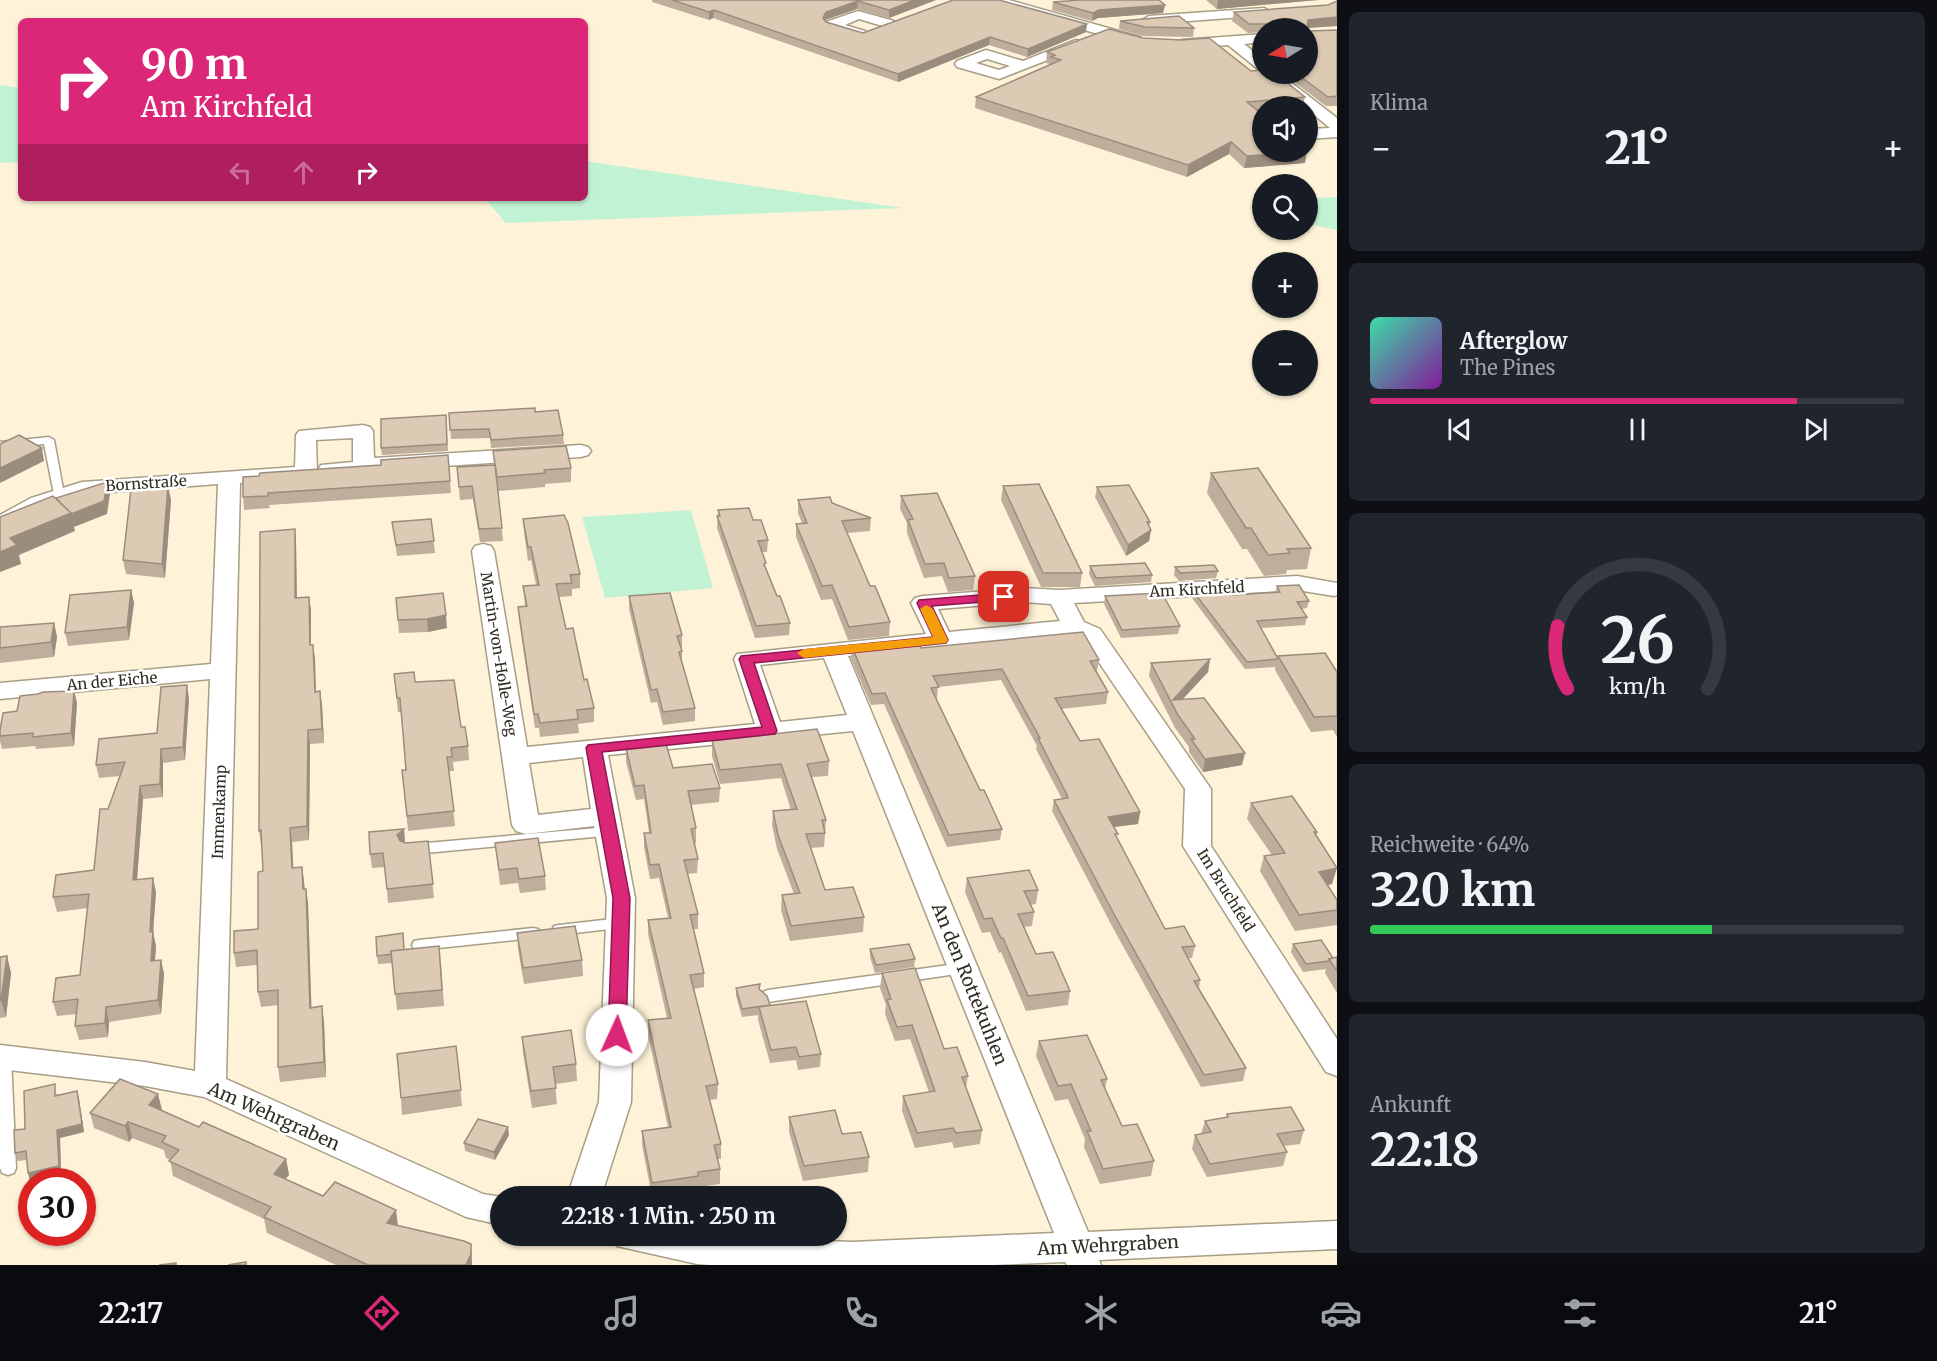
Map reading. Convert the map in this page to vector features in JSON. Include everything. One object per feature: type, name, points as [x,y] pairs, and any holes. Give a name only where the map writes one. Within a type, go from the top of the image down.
[{"type":"street","points":[[994,0],[1150,43]]},
{"type":"street","points":[[1024,8],[1056,3]]},
{"type":"street","points":[[1090,27],[1099,23],[1278,11]]},
{"type":"street","points":[[1024,66],[1106,32]]},
{"type":"street","points":[[1168,44],[1252,39]]},
{"type":"street","points":[[1231,40],[1252,57]]},
{"type":"street","points":[[1282,84],[1295,96]]},
{"type":"street","points":[[1318,116],[1337,126]]},
{"type":"street","points":[[1318,133],[1337,132]]},
{"type":"street","points":[[306,472],[306,435],[363,431],[364,465]]},
{"type":"street","name":"Bornstraße","points":[[0,524],[59,494],[82,488],[356,468],[364,465],[581,451]]},
{"type":"street","name":"Immenkamp","points":[[210,1086],[229,477]]},
{"type":"street","name":"Martin-von-Holle-Weg","points":[[483,552],[526,825],[609,824]]},
{"type":"street","name":"Am Kirchfeld","points":[[941,640],[923,603],[1024,595],[1059,597],[1297,583],[1336,592]]},
{"type":"street","points":[[770,731],[746,659],[1075,627],[1059,597]]},
{"type":"street","name":"Im Bruchfeld","points":[[1075,627],[1092,634],[1198,789],[1197,846],[1337,1064]]},
{"type":"street","points":[[588,1186],[615,1102],[621,923],[621,898],[594,748],[862,722],[833,650]]},
{"type":"street","name":"An der Eiche","points":[[0,691],[223,670]]},
{"type":"street","name":"An den Rottekuhlen","points":[[862,722],[1081,1256]]},
{"type":"street","name":"Martin-von-Holle-Weg","points":[[515,756],[594,748]]},
{"type":"street","name":"Am Wehrgraben","points":[[2,1057],[145,1074],[210,1086],[478,1207],[490,1209]]},
{"type":"street","name":"Am Wehrgraben","points":[[678,1246],[697,1250],[852,1257],[1081,1256],[1337,1235]]},
{"type":"lane","points":[[0,445],[49,440],[59,494]]},
{"type":"lane","points":[[407,850],[609,824]]},
{"type":"lane","points":[[418,945],[621,923]]},
{"type":"lane","points":[[768,996],[963,968]]},
{"type":"lane","points":[[2,1057],[8,1168]]},
{"type":"green space","points":[[0,85],[18,88],[18,162],[0,163]]},
{"type":"green space","points":[[588,161],[903,208],[506,223],[487,201],[588,201]]},
{"type":"green space","points":[[1337,197],[1337,230],[1318,226],[1318,198]]},
{"type":"green space","points":[[691,510],[713,588],[605,598],[582,517]]},
{"type":"building","points":[[672,0],[915,0],[889,10],[858,1],[826,12],[823,18],[826,22],[863,33],[953,0],[999,0],[1087,24],[1028,49],[990,37],[898,74],[714,10],[709,12]]},
{"type":"building","points":[[1159,0],[1165,5],[1099,10],[1093,13],[1053,2]]},
{"type":"building","points":[[1337,1],[1337,17],[1252,18],[1252,24],[1249,24],[1234,12],[1328,5]]},
{"type":"building","points":[[1179,16],[1194,28],[1145,27],[1120,21]]},
{"type":"building","points":[[1109,29],[1143,38],[1181,40],[1209,38],[1252,71],[1252,84],[1289,84],[1304,96],[1252,96],[1252,102],[1247,102],[1252,106],[1252,156],[1247,156],[1231,142],[1188,165],[976,97],[1061,60],[1051,57],[1055,55],[1047,52]]},
{"type":"building","points":[[1337,30],[1337,96],[1328,97],[1310,84],[1318,84],[1318,31]]},
{"type":"building","points":[[535,408],[535,412],[558,410],[563,435],[491,440],[489,429],[450,430],[449,413]]},
{"type":"building","points":[[446,415],[447,444],[381,448],[381,419]]},
{"type":"building","points":[[19,435],[42,448],[0,468],[0,444]]},
{"type":"building","points":[[566,446],[571,468],[544,470],[545,473],[497,477],[493,451]]},
{"type":"building","points":[[448,455],[450,481],[268,493],[268,496],[243,497],[243,477],[259,476],[260,473],[381,465],[381,460]]},
{"type":"building","points":[[495,465],[502,528],[479,529],[472,486],[459,487],[457,467]]},
{"type":"building","points":[[1258,468],[1311,548],[1287,549],[1290,553],[1268,555],[1251,528],[1246,528],[1211,473]]},
{"type":"building","points":[[107,482],[104,501],[71,514],[56,498]]},
{"type":"building","points":[[1039,484],[1082,573],[1043,573],[1003,486]]},
{"type":"building","points":[[1129,485],[1150,522],[1147,522],[1151,530],[1128,545],[1097,487]]},
{"type":"building","points":[[168,486],[162,564],[123,560],[131,489]]},
{"type":"building","points":[[937,493],[975,576],[949,578],[944,563],[925,564],[908,520],[913,519],[901,496]]},
{"type":"building","points":[[53,496],[71,513],[10,538],[17,545],[0,552],[0,517]]},
{"type":"building","points":[[830,497],[832,503],[871,518],[842,521],[870,586],[875,586],[890,622],[849,627],[832,585],[822,586],[796,524],[807,523],[798,500]]},
{"type":"building","points":[[749,508],[753,520],[761,520],[768,540],[758,541],[766,563],[764,564],[790,623],[756,626],[717,516],[720,516],[718,510]]},
{"type":"building","points":[[564,515],[580,574],[570,575],[572,583],[556,584],[566,629],[573,628],[584,680],[587,679],[594,708],[577,710],[578,719],[540,723],[538,714],[534,714],[518,607],[527,606],[523,586],[539,585],[523,519]]},
{"type":"building","points":[[431,519],[434,541],[396,545],[392,522]]},
{"type":"building","points":[[295,529],[295,598],[309,597],[310,645],[313,645],[315,692],[320,691],[322,729],[308,730],[307,826],[290,828],[292,868],[302,867],[303,889],[306,889],[310,1008],[322,1006],[324,1062],[278,1067],[278,990],[258,992],[257,950],[234,953],[234,931],[258,929],[258,872],[263,871],[261,830],[259,831],[260,532]]},
{"type":"building","points":[[1145,563],[1152,575],[1096,578],[1090,566]]},
{"type":"building","points":[[1214,565],[1218,571],[1180,573],[1175,567]]},
{"type":"building","points":[[1299,585],[1309,601],[1297,602],[1307,617],[1257,621],[1277,659],[1247,662],[1193,591],[1229,589],[1233,595],[1280,592],[1277,586]]},
{"type":"building","points":[[131,590],[127,627],[65,633],[70,595]]},
{"type":"building","points":[[443,593],[446,615],[427,619],[398,620],[396,598]]},
{"type":"building","points":[[670,593],[682,635],[677,636],[682,651],[679,652],[695,708],[663,712],[657,689],[651,690],[629,596]]},
{"type":"building","points":[[1162,593],[1180,626],[1122,630],[1105,596]]},
{"type":"building","points":[[54,623],[51,642],[0,648],[0,627]]},
{"type":"building","points":[[1083,632],[1099,660],[1090,661],[1108,692],[1055,698],[1080,741],[1099,739],[1140,812],[1108,817],[1165,929],[1184,926],[1195,946],[1182,947],[1200,980],[1194,981],[1246,1068],[1204,1075],[1115,916],[1054,800],[1068,798],[1038,738],[1040,738],[1002,669],[933,676],[939,687],[931,688],[980,790],[984,790],[1002,829],[949,835],[885,693],[872,694],[852,647],[918,641],[921,648]]},
{"type":"building","points":[[1325,653],[1337,672],[1337,717],[1314,717],[1278,656]]},
{"type":"building","points":[[1210,659],[1173,700],[1204,698],[1245,753],[1205,759],[1191,739],[1195,739],[1178,715],[1151,663]]},
{"type":"building","points":[[414,672],[415,682],[454,680],[461,727],[465,727],[468,746],[451,748],[452,757],[447,757],[454,811],[407,816],[402,770],[406,770],[400,698],[397,698],[394,674]]},
{"type":"building","points":[[187,685],[183,747],[161,749],[160,784],[140,786],[133,880],[153,878],[151,961],[161,960],[158,1000],[106,1007],[105,1023],[75,1026],[78,999],[53,1002],[56,978],[80,975],[89,894],[53,897],[56,875],[94,870],[100,809],[108,809],[125,762],[96,765],[99,739],[157,733],[161,687]]},
{"type":"building","points":[[74,691],[71,733],[33,737],[33,733],[0,736],[3,713],[17,711],[20,696],[43,692]]},
{"type":"building","points":[[817,729],[829,761],[807,764],[826,820],[822,820],[825,833],[806,834],[825,890],[853,887],[864,917],[791,926],[782,895],[800,893],[778,835],[773,811],[797,809],[781,764],[720,770],[712,741]]},
{"type":"building","points":[[666,744],[673,768],[712,764],[720,788],[688,791],[696,828],[691,829],[698,859],[684,860],[698,914],[690,915],[704,973],[690,975],[718,1084],[706,1086],[721,1144],[714,1145],[720,1169],[698,1172],[698,1176],[652,1183],[642,1131],[671,1127],[648,1020],[671,1018],[648,920],[671,918],[659,864],[650,865],[644,833],[651,833],[644,785],[635,786],[626,748]]},
{"type":"building","points":[[1292,796],[1317,832],[1314,832],[1337,868],[1319,872],[1337,900],[1337,910],[1299,915],[1264,856],[1285,853],[1251,803]]},
{"type":"building","points":[[404,829],[397,835],[400,841],[406,843],[428,841],[433,884],[387,889],[383,853],[370,854],[369,832]]},
{"type":"building","points":[[538,838],[545,876],[519,879],[517,868],[499,870],[495,843]]},
{"type":"building","points":[[1029,870],[1038,890],[1024,891],[1034,912],[1018,914],[1036,954],[1053,952],[1070,991],[1028,996],[1003,938],[992,918],[984,919],[967,878]]},
{"type":"building","points":[[575,926],[582,960],[523,968],[517,933]]},
{"type":"building","points":[[403,933],[404,950],[391,951],[392,954],[377,956],[376,937]]},
{"type":"building","points":[[1321,940],[1333,958],[1329,961],[1306,964],[1293,944]]},
{"type":"building","points":[[909,944],[915,959],[876,965],[870,949]]},
{"type":"building","points":[[439,946],[442,990],[395,994],[391,951]]},
{"type":"building","points":[[7,956],[1,1000],[0,1001],[0,957]]},
{"type":"building","points":[[1337,957],[1337,971],[1329,959]]},
{"type":"building","points":[[915,968],[944,1049],[957,1047],[968,1076],[962,1077],[982,1130],[956,1133],[953,1128],[917,1133],[903,1096],[935,1091],[912,1025],[897,1027],[887,1000],[891,999],[882,973]]},
{"type":"building","points":[[760,984],[759,989],[767,996],[770,1005],[742,1009],[736,988]]},
{"type":"building","points":[[806,1001],[821,1054],[799,1057],[796,1047],[771,1050],[759,1007]]},
{"type":"building","points":[[571,1030],[576,1064],[553,1067],[556,1088],[531,1091],[522,1037]]},
{"type":"building","points":[[1087,1035],[1107,1079],[1101,1080],[1122,1126],[1137,1124],[1154,1161],[1103,1169],[1087,1131],[1091,1131],[1071,1084],[1058,1086],[1039,1041]]},
{"type":"building","points":[[456,1046],[461,1090],[401,1098],[397,1054]]},
{"type":"building","points":[[120,1079],[158,1094],[149,1105],[199,1127],[203,1122],[286,1159],[274,1174],[323,1196],[335,1182],[396,1210],[387,1223],[471,1244],[471,1254],[466,1265],[368,1265],[264,1217],[271,1207],[169,1161],[179,1150],[162,1142],[166,1136],[128,1122],[125,1126],[90,1113]]},
{"type":"building","points":[[55,1084],[55,1096],[77,1091],[82,1124],[57,1130],[59,1166],[28,1168],[26,1151],[15,1153],[14,1130],[25,1129],[24,1091]]},
{"type":"building","points":[[1291,1107],[1304,1130],[1277,1134],[1287,1152],[1210,1164],[1195,1135],[1211,1132],[1205,1121],[1228,1117],[1227,1114]]},
{"type":"building","points":[[835,1110],[842,1134],[861,1132],[869,1157],[804,1166],[789,1117]]},
{"type":"building","points":[[478,1119],[508,1127],[494,1152],[464,1143]]},
{"type":"building","points":[[246,1262],[246,1265],[228,1265]]},
{"type":"slow traffic","points":[[804,653],[941,640],[926,609]]},
{"type":"route","points":[[617,1035],[621,898],[611,832],[594,748],[770,731],[746,659],[941,640],[923,603],[1004,597]]}]
